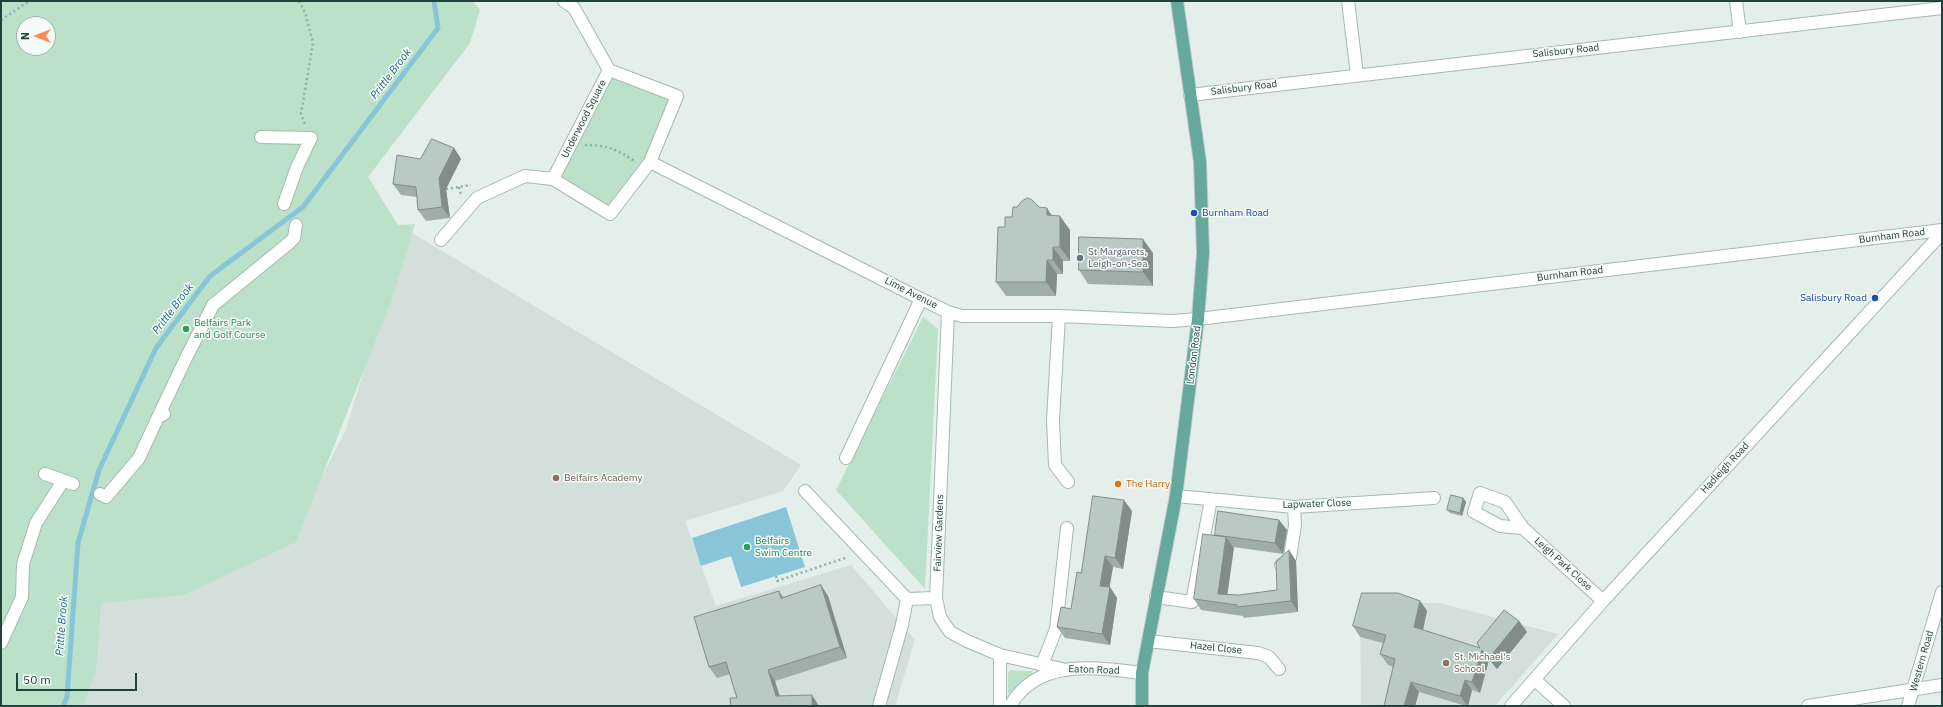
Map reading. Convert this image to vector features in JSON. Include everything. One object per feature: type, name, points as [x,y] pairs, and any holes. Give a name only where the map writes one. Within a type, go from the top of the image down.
[{"type":"main road","name":"London Road","points":[[1142,706],[1142,673],[1176,496],[1198,319],[1203,253],[1200,162],[1177,1]]},
{"type":"street","points":[[564,1],[574,8],[609,70]]},
{"type":"street","points":[[1348,1],[1357,75]]},
{"type":"street","points":[[1736,1],[1740,32]]},
{"type":"street","name":"Salisbury Road","points":[[1190,95],[1942,8]]},
{"type":"street","name":"Underwood Square","points":[[609,70],[678,96],[648,165],[610,214],[553,179],[571,145],[609,70]]},
{"type":"street","points":[[261,137],[311,138],[297,167],[284,204]]},
{"type":"street","name":"Lime Avenue","points":[[648,165],[948,312],[962,316],[1059,316],[1172,321],[1198,319]]},
{"type":"street","points":[[441,240],[477,198],[525,176],[553,179]]},
{"type":"street","points":[[100,494],[106,497],[139,458],[163,415],[186,358],[213,304],[289,243],[294,238],[296,225]]},
{"type":"street","name":"Burnham Road","points":[[1198,319],[1942,232]]},
{"type":"street","name":"Hadleigh Road","points":[[1511,706],[1603,601],[1942,232]]},
{"type":"street","points":[[846,458],[921,299]]},
{"type":"street","name":"Fairview Gardens","points":[[948,312],[936,598],[940,616],[950,632],[981,649],[1000,655],[1062,669]]},
{"type":"street","points":[[1059,316],[1053,420],[1055,465],[1068,482]]},
{"type":"street","points":[[1,643],[22,597],[23,564],[36,523],[68,483],[45,474]]},
{"type":"street","points":[[805,491],[907,599],[936,598]]},
{"type":"street","name":"Lapwater Close","points":[[1176,496],[1294,507],[1434,498]]},
{"type":"street","points":[[1156,597],[1192,602],[1211,499]]},
{"type":"street","points":[[1277,575],[1276,569],[1290,558],[1295,525],[1294,507]]},
{"type":"street","points":[[1042,665],[1056,629],[1067,528]]},
{"type":"street","name":"Leigh Park Close","points":[[1523,528],[1603,601]]},
{"type":"street","name":"Western Road","points":[[1908,706],[1942,592]]},
{"type":"street","points":[[879,706],[902,625],[907,599]]},
{"type":"street","name":"Hazel Close","points":[[1148,641],[1258,653],[1269,657],[1279,669]]},
{"type":"street","points":[[1000,655],[1000,706]]},
{"type":"street","name":"Eaton Road","points":[[1010,706],[1024,690],[1038,679],[1062,669],[1096,668],[1142,673]]},
{"type":"street","points":[[1535,680],[1564,706]]},
{"type":"street","points":[[1808,706],[1942,685]]},
{"type":"path","points":[[1,20],[29,1]]},
{"type":"path","points":[[299,1],[305,12],[313,44],[301,114],[311,138]]},
{"type":"path","points":[[571,145],[603,145],[648,165]]},
{"type":"path","points":[[776,576],[777,581],[862,552]]},
{"type":"shaded area","name":"Belfairs Academy","points":[[407,230],[801,465],[783,491],[685,521],[716,606],[851,565],[915,640],[895,706],[76,706],[93,575],[296,526],[345,432]]},
{"type":"shaded area","name":"St. Michael's School","points":[[1360,603],[1440,603],[1558,634],[1495,706],[1361,706]]},
{"type":"green space","name":"Belfairs Park and Golf Course","points":[[1,1],[473,1],[480,10],[470,43],[368,177],[398,225],[415,224],[392,299],[296,542],[184,595],[101,603],[96,672],[83,706],[1,706]]},
{"type":"green space","points":[[611,75],[670,99],[645,159],[610,206],[561,177]]},
{"type":"green space","points":[[923,317],[938,329],[925,589],[836,490]]},
{"type":"green space","points":[[1011,670],[1032,671],[1033,675],[1021,683],[1011,694],[1008,693],[1008,673]]},
{"type":"water","name":"Belfairs Swim Centre","points":[[786,507],[805,567],[741,587],[731,556],[701,566],[692,538]]},
{"type":"building","points":[[432,139],[454,148],[439,178],[442,207],[418,210],[416,187],[393,184],[397,155],[420,159]]},
{"type":"building","points":[[1028,198],[1039,207],[1047,208],[1047,215],[1060,216],[1060,247],[1053,247],[1053,260],[1047,260],[1046,282],[996,282],[998,227],[1005,227],[1005,217],[1012,217],[1013,207],[1017,207],[1022,201]]},
{"type":"building","points":[[1079,237],[1143,239],[1143,272],[1079,270]]},
{"type":"building","points":[[1451,495],[1463,498],[1460,513],[1447,510]]},
{"type":"building","points":[[1093,496],[1124,500],[1115,558],[1105,556],[1100,586],[1110,587],[1102,634],[1057,627],[1061,607],[1071,609],[1077,572],[1081,573]]},
{"type":"building","points":[[1218,511],[1279,520],[1275,543],[1215,535]]},
{"type":"building","points":[[1203,534],[1226,537],[1218,594],[1239,595],[1277,590],[1276,562],[1289,550],[1291,601],[1237,607],[1237,605],[1194,599]]},
{"type":"building","points":[[821,585],[840,647],[768,670],[776,696],[812,695],[812,706],[731,706],[730,698],[737,698],[726,662],[709,667],[694,617],[779,591],[781,598]]},
{"type":"building","points":[[1362,593],[1398,593],[1420,601],[1414,627],[1480,648],[1477,643],[1504,610],[1519,621],[1489,658],[1482,650],[1472,682],[1465,680],[1460,696],[1411,682],[1404,706],[1384,706],[1395,659],[1380,654],[1386,635],[1353,626]]},
{"type":"waterway","name":"Prittle Brook","points":[[63,706],[67,697],[78,543],[99,470],[156,348],[210,276],[303,207],[438,28],[434,1]]},
{"type":"place","name":"Burnham Road","points":[[1194,213]]},
{"type":"place","name":"St Margarets, Leigh-on-Sea","points":[[1080,258]]},
{"type":"place","name":"Salisbury Road","points":[[1875,298]]},
{"type":"place","name":"Belfairs Park and Golf Course","points":[[186,329]]},
{"type":"place","name":"Belfairs Academy","points":[[556,478]]},
{"type":"place","name":"The Harry","points":[[1118,484]]},
{"type":"place","name":"Belfairs Swim Centre","points":[[747,547]]},
{"type":"place","name":"St. Michael's School","points":[[1446,663]]}]
